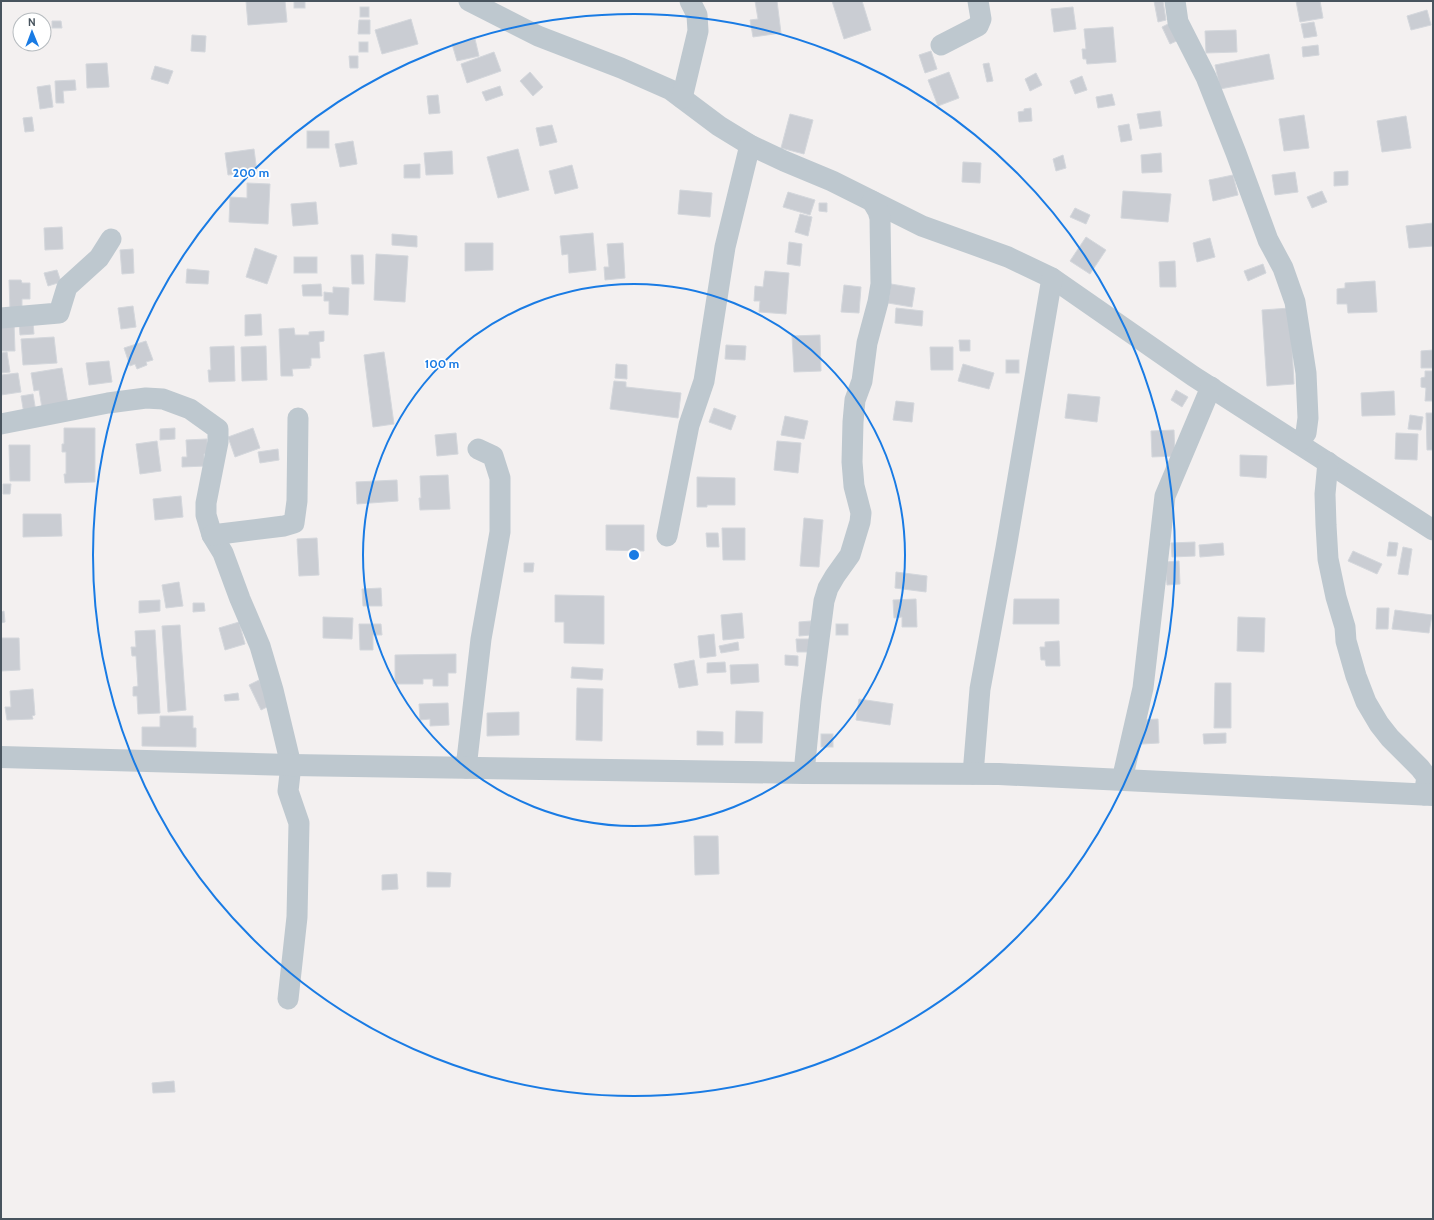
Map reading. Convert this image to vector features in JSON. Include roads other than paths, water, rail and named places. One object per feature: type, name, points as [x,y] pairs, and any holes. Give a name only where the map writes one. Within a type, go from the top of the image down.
[{"type":"street","points":[[468,1],[538,36],[647,78],[671,90],[719,126],[750,145],[832,181],[922,226],[1008,257],[1052,278],[1211,387],[1433,530]]},
{"type":"street","points":[[682,98],[698,32],[697,15],[690,1]]},
{"type":"street","points":[[940,45],[978,26],[981,19],[978,1]]},
{"type":"street","points":[[1176,1],[1178,22],[1206,77],[1265,233],[1282,268],[1295,302],[1306,373],[1308,418],[1306,433],[1298,443]]},
{"type":"street","points":[[667,536],[689,425],[704,381],[725,247],[750,145]]},
{"type":"street","points":[[804,773],[811,701],[824,601],[828,588],[850,555],[860,522],[861,513],[854,486],[851,447],[855,400],[862,381],[867,343],[878,302],[880,284],[880,218],[872,201]]},
{"type":"street","points":[[1,318],[59,313],[67,287],[98,258],[111,239]]},
{"type":"street","points":[[973,774],[980,689],[1006,548],[1052,278]]},
{"type":"street","points":[[1122,780],[1143,688],[1165,496],[1211,387]]},
{"type":"street","points":[[1,424],[108,403],[146,398],[163,399],[190,409],[218,429],[218,442],[206,503],[206,515],[212,535],[223,553],[240,599],[260,646],[273,690],[291,765],[288,791],[299,823],[297,917],[288,999]]},
{"type":"street","points":[[212,535],[284,526],[294,523],[297,501],[298,418]]},
{"type":"street","points":[[466,768],[481,639],[500,532],[500,478],[493,456],[478,449]]},
{"type":"street","points":[[1,757],[291,765],[804,773],[973,774],[1429,795],[1427,776],[1390,738],[1379,724],[1366,702],[1359,685],[1348,648],[1345,627],[1336,597],[1328,559],[1325,494],[1328,462]]}]
